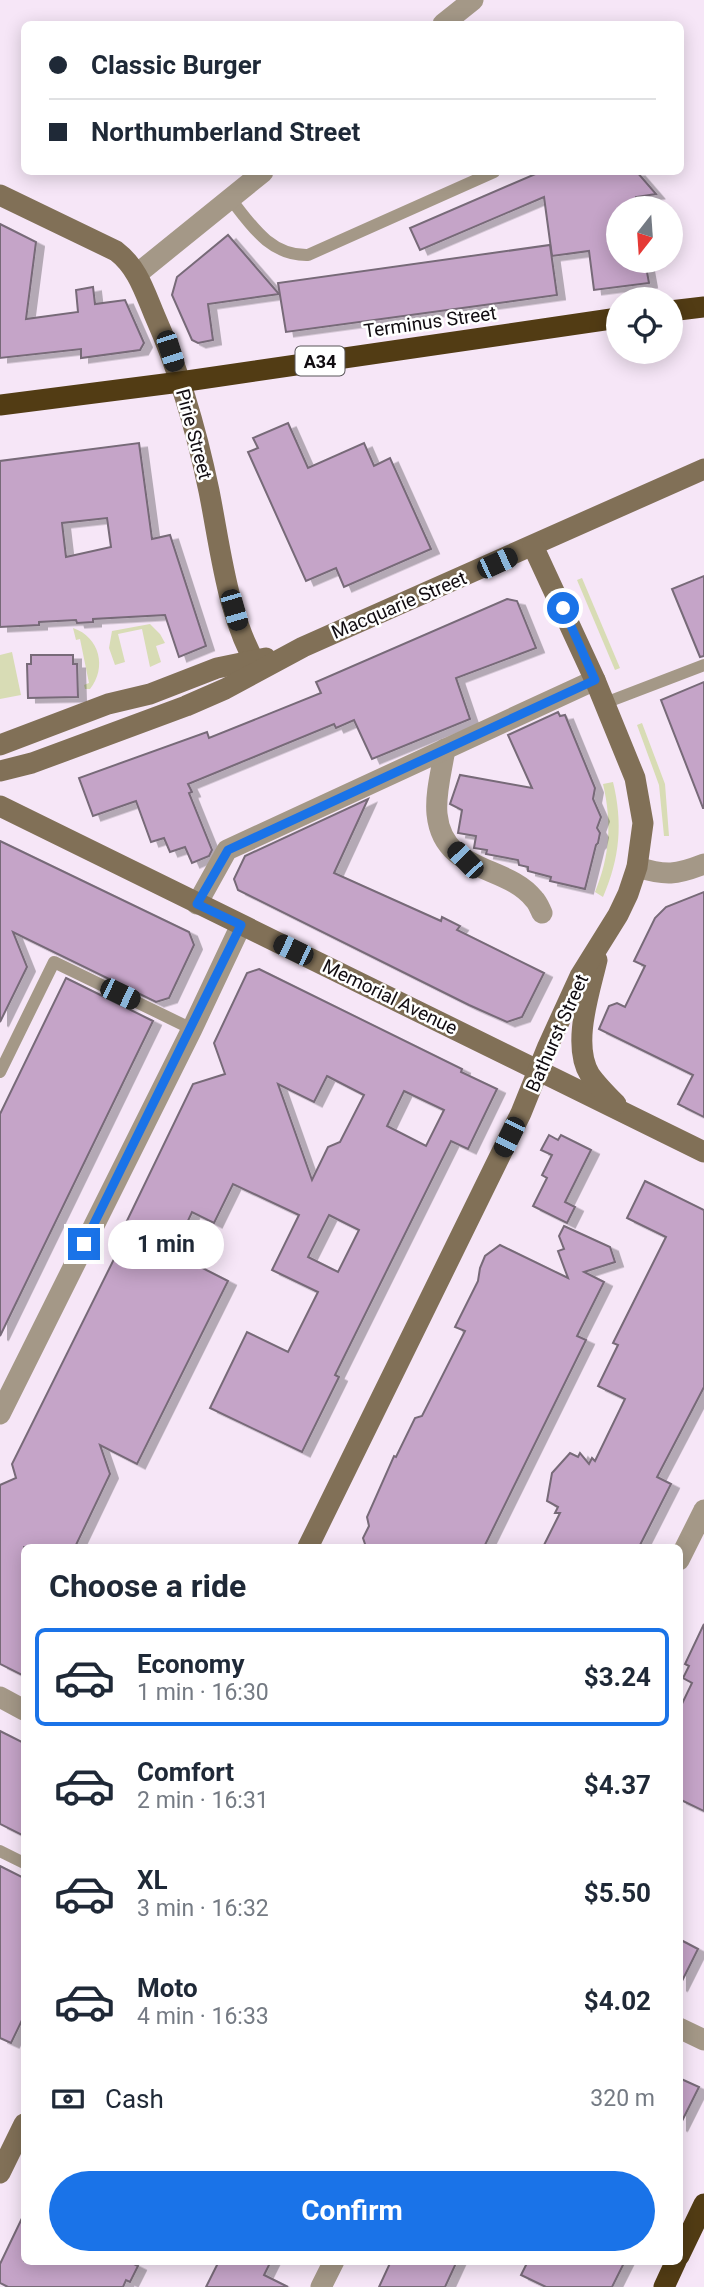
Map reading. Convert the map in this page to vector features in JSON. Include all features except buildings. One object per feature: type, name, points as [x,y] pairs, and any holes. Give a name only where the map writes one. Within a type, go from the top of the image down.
[{"type":"highway","name":"Terminus Street","points":[[0,405],[180,382],[606,320]]},
{"type":"highway","points":[[683,2248],[704,2204]]},
{"type":"highway","points":[[664,2287],[674,2265]]},
{"type":"street","points":[[447,21],[473,0]]},
{"type":"street","points":[[137,274],[259,175]]},
{"type":"street","name":"Pirie Street","points":[[0,195],[116,251],[128,260],[137,274],[180,382],[208,488],[230,594],[241,632],[256,665]]},
{"type":"street","name":"Macquarie Street","points":[[0,771],[32,764],[186,706],[256,665],[285,655],[704,469]]},
{"type":"street","name":"Bathurst Street","points":[[309,1544],[515,1125],[580,976],[628,894],[637,867],[643,823],[635,778],[595,680],[533,545]]},
{"type":"street","name":"Macquarie Street","points":[[0,745],[108,704],[150,694],[217,668],[256,665]]},
{"type":"street","points":[[197,904],[228,850],[595,680]]},
{"type":"street","points":[[445,749],[437,813],[441,828],[451,845],[465,860],[520,886],[534,899],[542,913]]},
{"type":"street","name":"Memorial Avenue","points":[[0,806],[704,1153]]},
{"type":"street","points":[[637,867],[660,874],[676,873],[704,864]]},
{"type":"street","points":[[0,1414],[241,925]]},
{"type":"street","points":[[601,944],[584,1020],[583,1053],[588,1073],[627,1115]]},
{"type":"street","points":[[683,1552],[704,1510]]},
{"type":"street","points":[[0,1697],[21,1708]]},
{"type":"street","points":[[683,2030],[704,2040]]},
{"type":"street","points":[[0,2173],[21,2130]]},
{"type":"street","points":[[321,2287],[332,2265]]},
{"type":"lane","points":[[230,198],[271,245],[295,255],[308,254],[487,175]]},
{"type":"lane","points":[[605,703],[704,665]]},
{"type":"lane","points":[[0,1072],[54,962],[191,1029]]},
{"type":"lane","points":[[0,1852],[21,1862]]},
{"type":"green space","points":[[582,578],[620,668],[615,670],[577,580]]},
{"type":"green space","points":[[150,624],[165,643],[156,646],[161,662],[150,667],[142,629],[118,634],[125,662],[115,665],[109,648],[112,631]]},
{"type":"green space","points":[[73,628],[89,638],[98,654],[98,672],[90,689],[85,689],[84,685],[89,683],[80,639],[76,640]]},
{"type":"green space","points":[[12,652],[21,695],[0,699],[0,655]]},
{"type":"green space","points":[[642,723],[665,784],[669,836],[664,836],[659,785],[637,725]]},
{"type":"green space","points":[[613,782],[618,812],[618,840],[613,868],[603,897],[595,892],[604,865],[608,839],[608,812],[603,784]]},
{"type":"route","points":[[84,1244],[241,925],[197,904],[228,850],[595,680],[563,608]]}]
